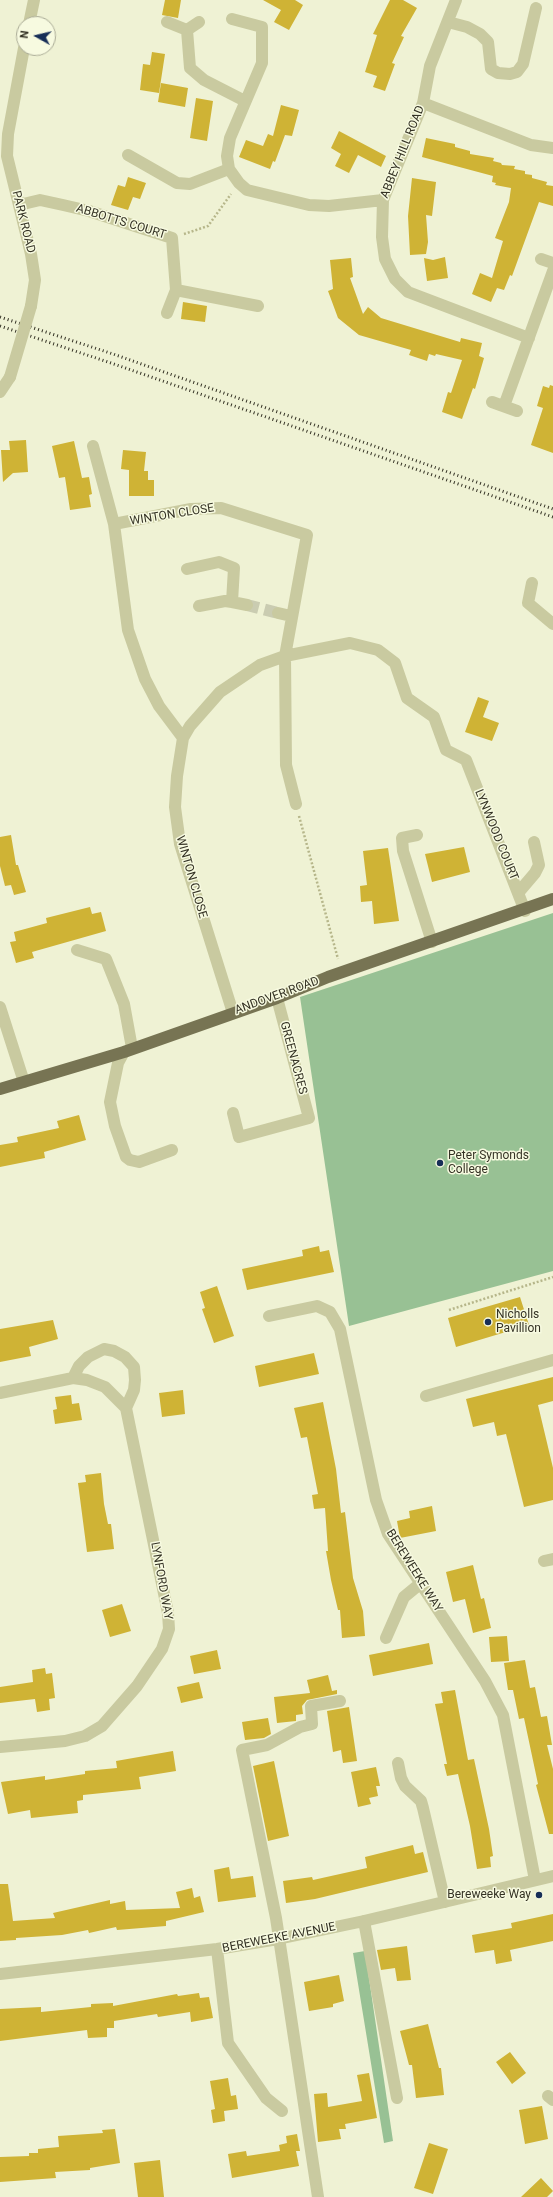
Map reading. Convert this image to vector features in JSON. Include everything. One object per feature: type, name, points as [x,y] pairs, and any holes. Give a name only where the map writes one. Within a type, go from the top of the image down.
[{"type":"main road","name":"ANDOVER ROAD","points":[[0,1089],[128,1050],[277,998],[328,978],[525,911],[553,900]]},
{"type":"street","points":[[31,16],[34,0]]},
{"type":"street","name":"ABBEY HILL ROAD","points":[[456,0],[430,66],[423,103],[383,200],[382,237],[384,260],[395,279],[408,292],[529,338]]},
{"type":"street","points":[[448,22],[466,27],[480,34],[488,42],[491,69],[498,73],[510,74],[517,72],[523,64],[536,8]]},
{"type":"street","points":[[232,19],[262,27],[262,63],[230,138],[227,156],[229,169],[240,183],[247,190],[309,205],[329,206],[383,200]]},
{"type":"street","points":[[167,22],[187,30]]},
{"type":"street","points":[[187,30],[199,22]]},
{"type":"street","points":[[187,30],[190,68],[204,80],[245,101]]},
{"type":"street","name":"PARK ROAD","points":[[0,392],[10,377],[31,306],[35,280],[31,254],[19,205],[5,173],[8,134],[23,56]]},
{"type":"street","points":[[423,103],[531,145],[553,148]]},
{"type":"street","points":[[128,155],[177,183],[190,184],[229,169]]},
{"type":"street","name":"ABBOTTS COURT","points":[[19,205],[40,200],[89,211],[172,238],[176,290],[167,313]]},
{"type":"street","points":[[541,259],[553,263]]},
{"type":"street","points":[[504,406],[553,271]]},
{"type":"street","points":[[176,290],[258,306]]},
{"type":"street","points":[[492,402],[517,411]]},
{"type":"street","points":[[93,446],[114,524]]},
{"type":"street","name":"WINTON CLOSE","points":[[183,738],[159,706],[145,679],[128,630],[114,524],[191,509],[221,508],[307,535],[291,616],[285,656],[286,765],[296,804]]},
{"type":"street","points":[[187,569],[219,562],[234,568],[232,602]]},
{"type":"street","points":[[532,583],[528,604],[553,624]]},
{"type":"street","points":[[199,606],[225,601],[247,605]]},
{"type":"street","points":[[278,613],[291,616]]},
{"type":"street","name":"LYNWOOD COURT","points":[[285,656],[350,643],[378,650],[395,663],[408,698],[434,717],[446,750],[466,760],[525,911]]},
{"type":"street","name":"WINTON CLOSE","points":[[234,1013],[180,844],[175,807],[177,776],[183,738],[190,726],[220,692],[260,665],[285,656]]},
{"type":"street","points":[[417,835],[402,838],[403,851],[432,942]]},
{"type":"street","points":[[518,893],[535,873],[539,865],[534,842]]},
{"type":"street","points":[[77,950],[106,959],[124,1004],[128,1050],[118,1063],[110,1102],[115,1126],[126,1157],[130,1160],[140,1162],[172,1150]]},
{"type":"street","name":"GREENACRES","points":[[233,1113],[239,1137],[309,1118],[277,998]]},
{"type":"street","points":[[0,1007],[24,1082]]},
{"type":"street","name":"BEREWEEKE WAY","points":[[269,1316],[317,1306],[330,1312],[340,1330],[376,1500],[388,1534],[485,1681],[502,1715],[535,1880]]},
{"type":"street","points":[[0,1393],[73,1378],[87,1380],[105,1387],[126,1408],[134,1390],[134,1367],[125,1358],[114,1351],[104,1349],[88,1357],[79,1366],[73,1378]]},
{"type":"street","points":[[426,1396],[553,1360]]},
{"type":"street","name":"LYNFORD WAY","points":[[0,1747],[65,1741],[85,1736],[96,1730],[118,1709],[162,1649],[169,1629],[168,1613],[126,1408]]},
{"type":"street","points":[[386,1638],[404,1597],[421,1583]]},
{"type":"street","points":[[318,2197],[276,1918],[242,1750],[267,1745],[300,1727],[312,1724],[311,1706],[340,1701]]},
{"type":"street","points":[[398,1763],[401,1778],[406,1786],[421,1801],[445,1902]]},
{"type":"street","name":"BEREWEEKE AVENUE","points":[[0,1974],[217,1949],[278,1939],[364,1921],[553,1876]]},
{"type":"street","points":[[364,1921],[398,2098]]},
{"type":"street","points":[[217,1949],[228,2042],[266,2098],[282,2111]]},
{"type":"path","points":[[172,238],[208,226],[240,183]]},
{"type":"path","points":[[296,804],[339,960]]},
{"type":"path","points":[[449,1310],[553,1277]]},
{"type":"green space","name":"Peter Symonds College","points":[[553,913],[553,1271],[349,1326],[300,997]]},
{"type":"green space","points":[[365,1951],[393,2141],[384,2143],[353,1953]]},
{"type":"building","points":[[165,0],[181,0],[178,18],[162,15]]},
{"type":"building","points":[[263,0],[295,0],[303,5],[289,30],[274,22],[281,10]]},
{"type":"building","points":[[390,0],[403,0],[417,8],[401,36],[404,37],[392,63],[395,64],[385,91],[373,87],[377,76],[365,72],[377,35],[373,34]]},
{"type":"building","points":[[152,52],[165,54],[159,93],[140,90],[143,64],[150,65]]},
{"type":"building","points":[[161,83],[188,88],[185,107],[158,102]]},
{"type":"building","points":[[196,98],[213,101],[207,141],[190,138]]},
{"type":"building","points":[[281,105],[299,110],[292,136],[285,135],[275,162],[273,161],[270,169],[239,157],[246,140],[263,146],[268,134],[273,136]]},
{"type":"building","points":[[339,131],[386,156],[381,167],[358,155],[349,173],[335,166],[341,154],[331,148]]},
{"type":"building","points":[[426,138],[455,144],[455,147],[470,151],[470,154],[494,158],[493,161],[501,163],[502,165],[515,166],[514,169],[525,171],[525,174],[532,175],[532,178],[547,182],[546,185],[553,186],[553,206],[539,202],[512,276],[510,275],[504,290],[497,288],[491,302],[472,294],[480,273],[492,278],[503,241],[495,238],[509,202],[511,188],[495,185],[496,183],[492,182],[493,176],[422,157]]},
{"type":"building","points":[[128,177],[146,183],[140,199],[133,197],[128,210],[111,205],[118,185],[125,187]]},
{"type":"building","points":[[412,178],[436,182],[432,216],[426,215],[428,242],[426,254],[410,255],[408,216]]},
{"type":"building","points":[[445,257],[448,278],[427,281],[424,258],[433,260]]},
{"type":"building","points":[[351,258],[353,277],[350,278],[363,314],[368,307],[381,318],[460,342],[461,338],[482,343],[479,356],[484,358],[475,389],[473,388],[462,419],[442,412],[448,392],[451,393],[462,360],[436,354],[435,356],[429,354],[427,361],[409,355],[411,350],[359,335],[338,318],[328,291],[333,289],[330,260]]},
{"type":"building","points":[[183,302],[207,306],[205,322],[181,319]]},
{"type":"building","points":[[550,385],[553,386],[553,453],[531,445],[543,408],[537,406],[543,386],[549,388]]},
{"type":"building","points":[[26,440],[28,472],[13,473],[3,482],[1,450],[10,450],[9,441]]},
{"type":"building","points":[[74,441],[82,478],[89,477],[92,494],[89,495],[91,507],[70,510],[65,477],[59,478],[52,446]]},
{"type":"building","points":[[123,450],[146,452],[144,471],[148,471],[148,480],[154,480],[154,496],[129,496],[129,470],[121,469]]},
{"type":"building","points":[[478,697],[489,701],[483,717],[499,723],[492,741],[465,732]]},
{"type":"building","points":[[11,835],[16,865],[18,865],[26,892],[14,895],[11,885],[5,886],[0,866],[0,837]]},
{"type":"building","points":[[464,847],[470,872],[432,882],[425,854]]},
{"type":"building","points":[[388,848],[399,921],[374,924],[372,901],[361,902],[360,886],[367,885],[363,851]]},
{"type":"building","points":[[90,907],[92,914],[101,912],[106,931],[32,952],[34,958],[16,963],[10,942],[16,941],[14,932],[47,923],[46,918]]},
{"type":"building","points":[[79,1115],[86,1140],[44,1152],[45,1158],[0,1167],[0,1145],[18,1142],[17,1137],[59,1128],[57,1121]]},
{"type":"building","points":[[319,1246],[320,1252],[329,1250],[334,1272],[247,1290],[242,1269],[303,1256],[302,1250]]},
{"type":"building","points":[[217,1286],[234,1336],[214,1343],[202,1309],[205,1308],[200,1292]]},
{"type":"building","name":"Nicholls Pavillion","points":[[520,1297],[529,1325],[456,1347],[448,1318]]},
{"type":"building","points":[[53,1320],[58,1339],[29,1347],[31,1356],[0,1362],[0,1329]]},
{"type":"building","points":[[314,1353],[319,1374],[259,1387],[255,1366]]},
{"type":"building","points":[[553,1377],[553,1401],[538,1405],[553,1468],[553,1500],[524,1507],[506,1434],[497,1436],[494,1422],[473,1427],[466,1399]]},
{"type":"building","points":[[183,1390],[185,1414],[162,1417],[159,1393]]},
{"type":"building","points":[[71,1395],[72,1404],[79,1403],[82,1420],[55,1424],[53,1410],[57,1409],[55,1397]]},
{"type":"building","points":[[323,1402],[336,1469],[341,1513],[345,1512],[353,1578],[363,1611],[365,1636],[342,1638],[340,1610],[338,1610],[326,1551],[328,1551],[325,1508],[314,1509],[312,1495],[318,1494],[307,1437],[301,1438],[294,1408]]},
{"type":"building","points":[[101,1473],[104,1504],[108,1524],[111,1524],[114,1549],[87,1552],[78,1483],[86,1482],[85,1475]]},
{"type":"building","points":[[432,1506],[436,1531],[400,1538],[397,1521],[410,1518],[409,1511]]},
{"type":"building","points":[[473,1565],[481,1599],[484,1598],[491,1628],[473,1633],[465,1599],[453,1602],[446,1572]]},
{"type":"building","points":[[122,1604],[131,1631],[110,1637],[102,1610]]},
{"type":"building","points":[[507,1636],[509,1661],[491,1662],[489,1637]]},
{"type":"building","points":[[429,1643],[433,1664],[373,1676],[369,1655]]},
{"type":"building","points":[[217,1650],[221,1669],[194,1674],[190,1656]]},
{"type":"building","points":[[525,1660],[530,1688],[535,1687],[541,1717],[547,1716],[552,1745],[547,1745],[553,1769],[553,1834],[549,1834],[536,1785],[538,1784],[524,1718],[519,1719],[513,1690],[508,1690],[504,1663]]},
{"type":"building","points":[[45,1668],[46,1674],[52,1673],[55,1698],[49,1699],[50,1710],[37,1712],[35,1699],[0,1703],[0,1687],[33,1682],[32,1670]]},
{"type":"building","points":[[328,1675],[332,1691],[337,1690],[337,1694],[307,1700],[302,1706],[303,1714],[296,1715],[296,1721],[277,1723],[274,1697],[310,1693],[307,1680]]},
{"type":"building","points":[[199,1682],[203,1698],[181,1703],[177,1687]]},
{"type":"building","points":[[455,1690],[468,1760],[474,1759],[489,1829],[493,1856],[490,1857],[491,1867],[477,1869],[470,1826],[458,1774],[447,1776],[444,1764],[447,1764],[435,1704],[443,1703],[441,1692]]},
{"type":"building","points":[[349,1707],[357,1761],[343,1763],[341,1750],[333,1752],[327,1711]]},
{"type":"building","points":[[268,1718],[271,1734],[264,1738],[245,1740],[242,1722]]},
{"type":"building","points":[[173,1751],[176,1771],[139,1777],[141,1789],[83,1795],[83,1800],[77,1801],[78,1813],[31,1818],[30,1810],[8,1814],[1,1782],[45,1776],[45,1780],[85,1774],[85,1771],[117,1768],[116,1761]]},
{"type":"building","points":[[274,1761],[289,1836],[268,1841],[253,1766]]},
{"type":"building","points":[[376,1767],[380,1786],[376,1786],[378,1796],[369,1798],[371,1804],[358,1807],[351,1772]]},
{"type":"building","points":[[413,1845],[415,1854],[423,1852],[428,1872],[315,1899],[286,1903],[283,1881],[312,1877],[313,1880],[367,1868],[365,1857]]},
{"type":"building","points":[[229,1867],[231,1879],[253,1876],[256,1897],[218,1902],[214,1870]]},
{"type":"building","points":[[0,1884],[8,1884],[13,1921],[55,1918],[53,1913],[110,1900],[110,1904],[125,1901],[126,1910],[180,1908],[176,1892],[192,1888],[194,1898],[200,1896],[204,1912],[166,1921],[166,1926],[117,1930],[116,1927],[89,1933],[88,1930],[62,1935],[16,1938],[16,1940],[0,1941]]},
{"type":"building","points":[[553,1914],[553,1941],[510,1950],[512,1961],[496,1964],[494,1950],[475,1953],[472,1935],[512,1928],[511,1923]]},
{"type":"building","points":[[407,1946],[411,1980],[397,1981],[395,1968],[381,1970],[377,1950]]},
{"type":"building","points":[[339,1975],[344,2001],[333,2004],[333,2007],[309,2011],[304,1982]]},
{"type":"building","points":[[199,1993],[200,1998],[209,1997],[213,2018],[191,2022],[190,2012],[158,2017],[157,2014],[114,2021],[114,2028],[107,2028],[107,2037],[88,2038],[87,2030],[0,2041],[0,2009],[41,2007],[41,2012],[91,2007],[91,2004],[113,2003],[113,2006],[177,1994],[178,1996]]},
{"type":"building","points":[[428,2024],[439,2068],[441,2068],[444,2095],[416,2098],[412,2065],[409,2065],[400,2031]]},
{"type":"building","points":[[510,2052],[526,2073],[512,2084],[496,2062]]},
{"type":"building","points":[[369,2073],[377,2118],[345,2124],[346,2129],[339,2129],[341,2139],[318,2142],[314,2094],[327,2093],[328,2107],[362,2101],[357,2075]]},
{"type":"building","points":[[228,2078],[231,2096],[236,2095],[238,2109],[224,2111],[225,2121],[213,2123],[211,2110],[215,2109],[210,2081]]},
{"type":"building","points":[[542,2106],[548,2139],[525,2144],[519,2110]]},
{"type":"building","points":[[115,2129],[120,2163],[90,2168],[90,2170],[55,2172],[56,2178],[0,2182],[0,2157],[29,2156],[29,2153],[38,2153],[38,2149],[59,2147],[58,2136],[103,2133],[102,2130]]},
{"type":"building","points":[[297,2134],[300,2151],[296,2151],[299,2166],[232,2178],[228,2154],[246,2151],[247,2156],[280,2151],[279,2145],[287,2143],[286,2136]]},
{"type":"building","points":[[429,2143],[448,2149],[433,2194],[414,2188]]},
{"type":"building","points":[[160,2160],[164,2197],[138,2197],[134,2163]]},
{"type":"building","points":[[541,2178],[553,2191],[547,2197],[521,2197]]},
{"type":"tunnel","points":[[247,605],[278,613]]},
{"type":"railway","points":[[0,317],[113,354],[553,509]]},
{"type":"railway","points":[[0,326],[111,363],[553,517]]},
{"type":"place","name":"Peter Symonds College","points":[[440,1163]]},
{"type":"place","name":"Nicholls Pavillion","points":[[488,1322]]},
{"type":"place","name":"Bereweeke Way","points":[[539,1895]]}]
